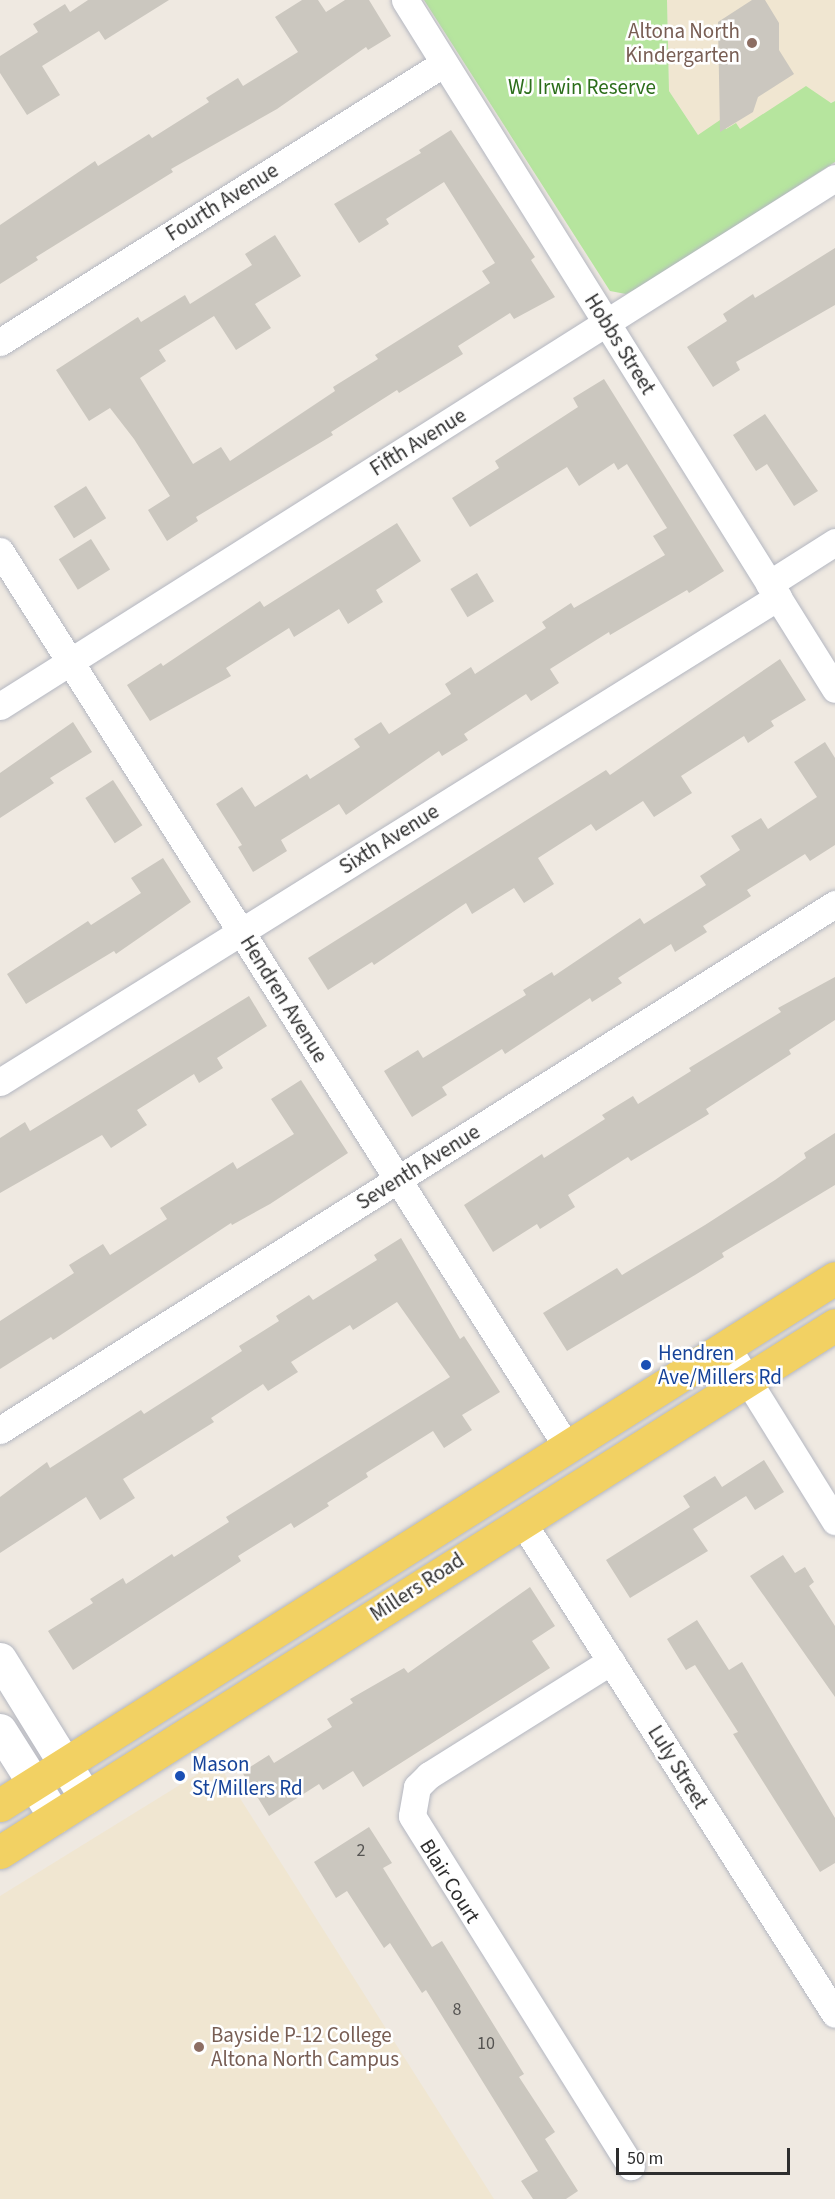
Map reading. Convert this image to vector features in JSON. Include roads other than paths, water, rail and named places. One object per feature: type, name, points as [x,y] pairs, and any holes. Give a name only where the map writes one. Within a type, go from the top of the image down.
[{"type":"main road","name":"Millers Road","points":[[0,1805],[64,1762],[835,1278]]},
{"type":"main road","name":"Millers Road","points":[[0,1852],[521,1520],[835,1324]]},
{"type":"street","name":"Hobbs Street","points":[[405,0],[835,688]]},
{"type":"street","name":"Fourth Avenue","points":[[0,342],[444,63]]},
{"type":"street","name":"Fifth Avenue","points":[[0,706],[835,178]]},
{"type":"street","name":"Sixth Avenue","points":[[0,1082],[241,931],[773,590],[835,542]]},
{"type":"street","name":"Hendren Avenue","points":[[0,551],[567,1447]]},
{"type":"street","name":"Seventh Avenue","points":[[0,1430],[835,903]]},
{"type":"street","points":[[727,1347],[835,1521]]},
{"type":"street","name":"Luly Street","points":[[521,1520],[835,2014]]},
{"type":"street","points":[[0,1659],[86,1798]]},
{"type":"street","name":"Blair Court","points":[[611,1661],[429,1774],[417,1787],[412,1816],[420,1835],[631,2166]]},
{"type":"street","points":[[0,1730],[56,1817]]},
{"type":"place","name":"Altona North Kindergarten","points":[[752,43]]},
{"type":"place","name":"Hendren Ave/Millers Rd","points":[[646,1365]]},
{"type":"place","name":"Mason St/Millers Rd","points":[[180,1776]]},
{"type":"place","name":"Bayside P-12 College Altona North Campus","points":[[199,2047]]},
{"type":"park label","name":"WJ Irwin Reserve","points":[[582,87]]}]
